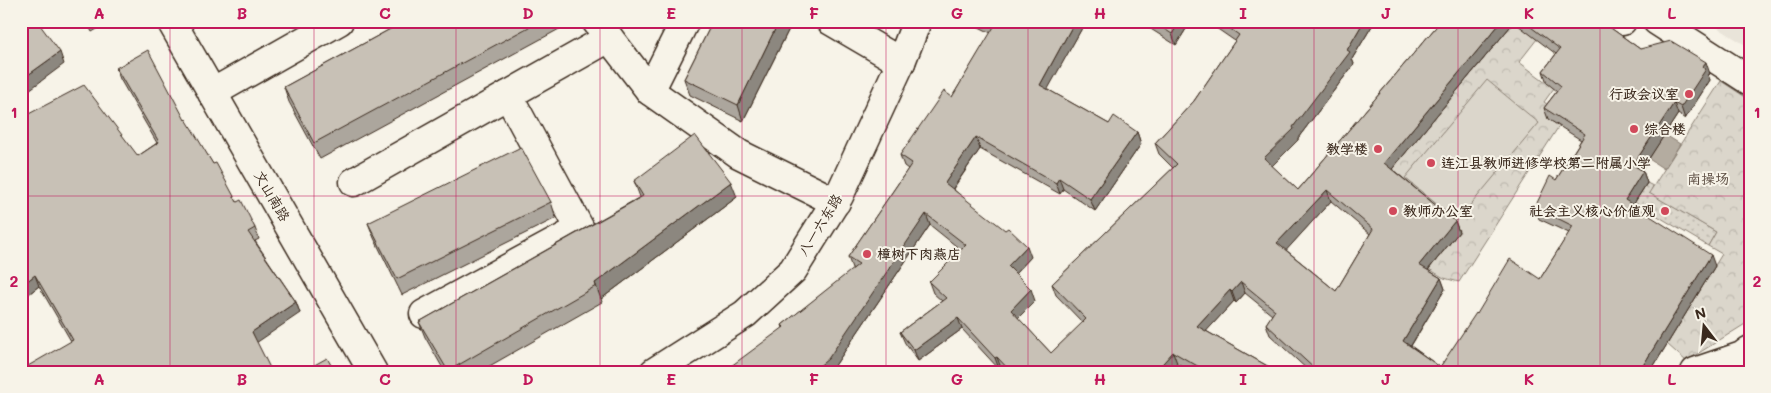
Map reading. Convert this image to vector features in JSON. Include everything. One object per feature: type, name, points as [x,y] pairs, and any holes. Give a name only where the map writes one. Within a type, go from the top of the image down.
[{"type":"street","name":"文山南路","points":[[171,21],[373,372]]},
{"type":"street","points":[[212,93],[339,21]]},
{"type":"street","points":[[650,91],[685,21]]},
{"type":"street","points":[[831,21],[901,62]]},
{"type":"street","name":"八一六东路","points":[[654,372],[745,314],[792,270],[836,202],[918,21]]},
{"type":"street","points":[[1617,21],[1622,21]]},
{"type":"street","points":[[1657,21],[1750,81]]},
{"type":"street","points":[[354,182],[508,95],[602,30],[650,91],[739,154],[836,202]]},
{"type":"street","points":[[424,314],[580,229],[508,95]]},
{"type":"street","points":[[1695,372],[1742,356],[1750,350]]},
{"type":"shaded area","points":[[1707,21],[1750,21],[1750,48]]},
{"type":"shaded area","points":[[1664,134],[1680,144],[1664,169],[1649,159]]},
{"type":"green space","points":[[1515,21],[1537,39],[1519,62],[1554,88],[1544,102],[1555,110],[1548,119],[1559,126],[1459,282],[1444,278],[1429,269],[1459,232],[1388,174]]},
{"type":"green space","points":[[1487,80],[1539,123],[1457,221],[1405,178]]},
{"type":"green space","name":"南操场","points":[[1721,81],[1750,100],[1750,321],[1686,361],[1667,344],[1722,254],[1708,246],[1716,232],[1649,193]]},
{"type":"green space","points":[[1647,183],[1653,186],[1650,193],[1716,232],[1708,246],[1634,202]]},
{"type":"building","points":[[21,21],[37,21],[60,52],[21,80]]},
{"type":"building","points":[[405,21],[540,21],[314,143],[284,87]]},
{"type":"building","points":[[713,21],[779,21],[738,105],[684,79]]},
{"type":"building","points":[[986,21],[1075,21],[1040,85],[1109,124],[1114,116],[1137,132],[1090,199],[1059,178],[1056,183],[976,137],[945,183],[1005,230],[1008,228],[1027,246],[1008,266],[1031,289],[1011,310],[1051,353],[1086,319],[1052,284],[1177,164],[1155,143],[1194,101],[1239,35],[1219,21],[1364,21],[1347,50],[1350,52],[1293,127],[1294,129],[1264,158],[1298,190],[1441,21],[1502,21],[1384,163],[1455,221],[1419,265],[1441,278],[1403,341],[1440,367],[1477,314],[1510,259],[1540,279],[1573,226],[1535,207],[1550,176],[1556,180],[1585,134],[1544,108],[1561,86],[1543,71],[1560,49],[1523,21],[1601,21],[1640,49],[1671,41],[1706,62],[1702,67],[1706,69],[1681,107],[1674,103],[1633,165],[1643,171],[1625,200],[1711,255],[1639,372],[1318,372],[1266,324],[1275,310],[1241,282],[1232,292],[1230,290],[1197,326],[1278,372],[1208,372],[1173,352],[1155,372],[1011,372],[997,357],[995,358],[958,318],[914,350],[900,332],[946,298],[929,282],[966,245],[926,214],[828,359],[814,372],[723,372],[784,327],[782,325],[859,264],[848,257],[912,163],[900,155],[944,91],[952,97],[995,25]],"holes":[[[1327,190],[1373,229],[1336,291],[1277,243]]]},
{"type":"building","points":[[1152,21],[1180,21],[1172,34]]},
{"type":"building","points":[[148,50],[185,120],[213,164],[216,163],[237,202],[241,200],[255,228],[248,232],[296,302],[252,332],[272,372],[21,372],[21,370],[73,340],[35,275],[21,286],[21,118],[84,85],[138,156],[159,142],[116,68]]},
{"type":"building","points":[[695,135],[731,182],[595,283],[596,286],[448,371],[419,322],[643,196],[634,181]]},
{"type":"building","points":[[521,147],[551,202],[397,279],[368,223]]},
{"type":"building","points":[[327,358],[335,372],[302,372]]},
{"type":"place","name":"行政会议室","points":[[1689,94]]},
{"type":"place","name":"综合楼","points":[[1634,129]]},
{"type":"place","name":"教学楼","points":[[1378,149]]},
{"type":"place","name":"连江县教师进修学校第二附属小学","points":[[1431,163]]},
{"type":"place","name":"教师办公室","points":[[1393,211]]},
{"type":"place","name":"社会主义核心价值观","points":[[1665,211]]},
{"type":"place","name":"樟树下肉燕店","points":[[867,254]]}]
